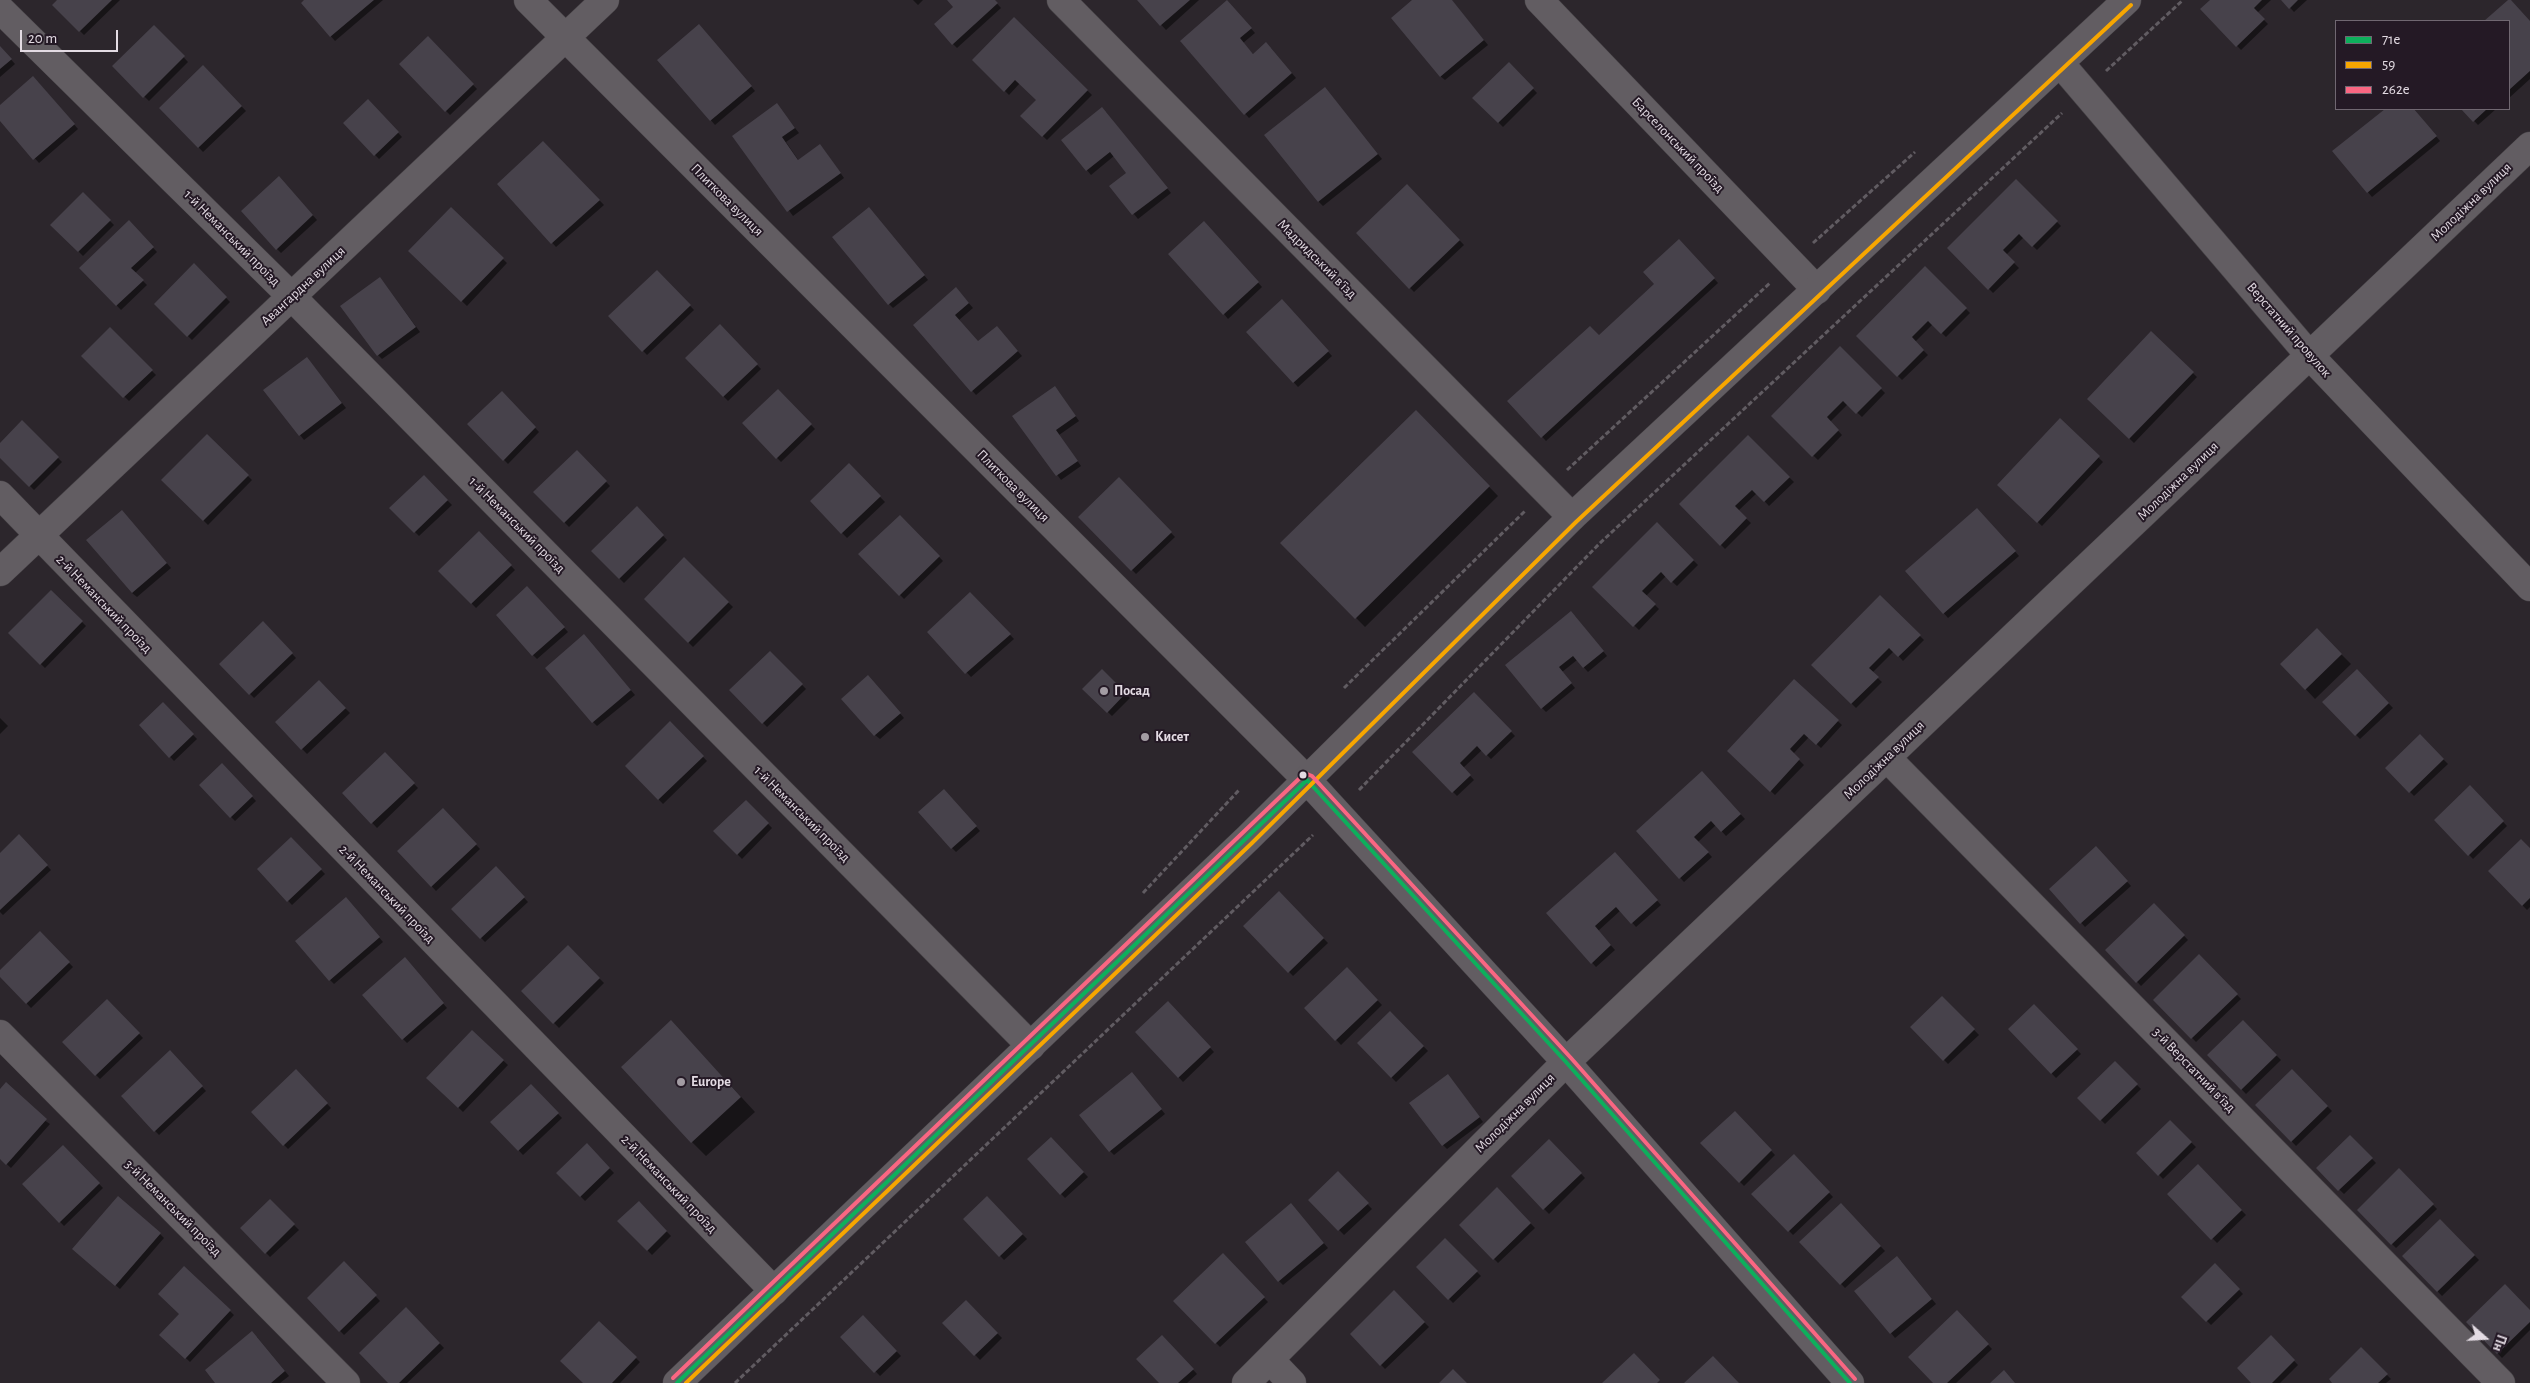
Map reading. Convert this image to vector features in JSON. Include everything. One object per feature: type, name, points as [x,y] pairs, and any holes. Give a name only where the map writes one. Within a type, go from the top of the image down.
[{"type":"street","name":"Плиткова вулиця","points":[[528,0],[1307,780],[1566,1062],[1850,1383]]},
{"type":"street","name":"Авангардна вулиця","points":[[0,572],[605,0]]},
{"type":"street","name":"Мадридський в'їзд","points":[[1061,0],[1572,518]]},
{"type":"street","name":"Барселонський проїзд","points":[[1539,0],[1818,290]]},
{"type":"street","points":[[677,1383],[1307,780],[1572,518],[2127,0]]},
{"type":"street","name":"1-й Неманський проїзд","points":[[0,9],[292,297],[1031,1046]]},
{"type":"street","name":"Верстатний провулок","points":[[2060,63],[2310,356],[2530,587]]},
{"type":"street","name":"Молодіжна вулиця","points":[[1246,1383],[1566,1062],[2530,146]]},
{"type":"street","name":"2-й Неманський проїзд","points":[[0,495],[774,1291]]},
{"type":"street","name":"3-й Верстатний в’їзд","points":[[1887,758],[2501,1383]]},
{"type":"street","name":"3-й Неманський проїзд","points":[[0,1034],[346,1383]]},
{"type":"street","points":[[1270,1360],[1292,1383]]},
{"type":"path","points":[[2102,75],[2183,0]]},
{"type":"path","points":[[1357,792],[1599,544],[2066,109]]},
{"type":"path","points":[[1344,688],[1546,491],[1791,263],[1916,151]]},
{"type":"path","points":[[735,1383],[1313,835]]},
{"type":"building","points":[[57,0],[112,0],[79,32],[52,5]]},
{"type":"building","points":[[304,0],[374,0],[330,37],[301,3]]},
{"type":"building","points":[[947,0],[995,0],[998,3],[952,45],[934,24],[953,7]]},
{"type":"building","points":[[1137,0],[1190,0],[1160,26]]},
{"type":"building","points":[[1227,0],[1252,28],[1240,38],[1253,54],[1266,42],[1292,73],[1244,115],[1180,41]]},
{"type":"building","points":[[1412,0],[1452,0],[1484,40],[1440,77],[1391,18]]},
{"type":"building","points":[[2210,0],[2262,0],[2254,8],[2265,19],[2236,47],[2200,9]]},
{"type":"building","points":[[2281,0],[2298,0],[2289,9]]},
{"type":"building","points":[[2508,0],[2511,0],[2530,21],[2530,71],[2510,89],[2510,20],[2485,20]]},
{"type":"building","points":[[1014,17],[1088,90],[1042,137],[1020,116],[1036,100],[1015,80],[1004,92],[972,60]]},
{"type":"building","points":[[699,24],[752,86],[710,121],[657,60]]},
{"type":"building","points":[[154,25],[185,56],[143,98],[112,66]]},
{"type":"building","points":[[428,36],[474,84],[445,112],[399,64]]},
{"type":"building","points":[[0,46],[12,59],[0,69]]},
{"type":"building","points":[[1509,62],[1534,88],[1498,123],[1472,98]]},
{"type":"building","points":[[203,65],[242,106],[198,148],[159,108]]},
{"type":"building","points":[[33,76],[75,124],[33,160],[0,121],[0,105]]},
{"type":"building","points":[[1325,87],[1378,154],[1318,202],[1264,135]]},
{"type":"building","points":[[368,99],[399,132],[374,156],[343,123]]},
{"type":"building","points":[[777,103],[795,128],[782,137],[798,160],[820,144],[841,173],[787,212],[732,136]]},
{"type":"building","points":[[1102,107],[1168,188],[1132,215],[1109,186],[1126,173],[1110,152],[1086,171],[1061,140]]},
{"type":"building","points":[[2384,110],[2415,110],[2437,136],[2367,193],[2332,151]]},
{"type":"building","points":[[2462,110],[2486,110],[2473,122]]},
{"type":"building","points":[[543,141],[600,200],[551,244],[497,184]]},
{"type":"building","points":[[279,176],[313,215],[276,250],[241,211]]},
{"type":"building","points":[[2016,179],[2058,221],[2032,247],[2019,234],[2003,250],[2015,262],[1988,290],[1947,248]]},
{"type":"building","points":[[1407,184],[1460,240],[1409,289],[1356,233]]},
{"type":"building","points":[[83,192],[111,220],[78,252],[50,225]]},
{"type":"building","points":[[451,207],[504,258],[461,302],[408,251]]},
{"type":"building","points":[[869,207],[925,275],[888,305],[832,237]]},
{"type":"building","points":[[129,220],[154,247],[131,268],[144,280],[116,306],[79,268]]},
{"type":"building","points":[[1204,221],[1259,282],[1223,315],[1168,254]]},
{"type":"building","points":[[1679,239],[1715,278],[1541,438],[1507,401],[1590,326],[1599,335],[1654,284],[1643,272]]},
{"type":"building","points":[[194,263],[227,297],[187,337],[154,304]]},
{"type":"building","points":[[1925,266],[1967,308],[1941,334],[1928,321],[1912,337],[1924,350],[1897,377],[1856,336]]},
{"type":"building","points":[[657,270],[691,305],[642,352],[608,316]]},
{"type":"building","points":[[380,277],[416,327],[377,356],[340,306]]},
{"type":"building","points":[[956,287],[969,303],[955,315],[978,341],[997,326],[1018,351],[971,392],[913,325]]},
{"type":"building","points":[[1282,299],[1329,351],[1293,383],[1246,332]]},
{"type":"building","points":[[720,324],[758,364],[723,397],[685,358]]},
{"type":"building","points":[[110,327],[153,370],[123,398],[81,356]]},
{"type":"building","points":[[2151,331],[2194,372],[2129,439],[2087,399]]},
{"type":"building","points":[[1840,346],[1882,388],[1856,414],[1843,401],[1827,417],[1839,430],[1812,457],[1771,416]]},
{"type":"building","points":[[307,357],[342,403],[299,436],[263,390]]},
{"type":"building","points":[[1055,386],[1076,416],[1056,430],[1078,461],[1056,476],[1012,416]]},
{"type":"building","points":[[778,389],[812,424],[776,459],[742,423]]},
{"type":"building","points":[[502,391],[536,427],[503,461],[467,424]]},
{"type":"building","points":[[1416,410],[1490,486],[1355,619],[1280,543]]},
{"type":"building","points":[[2060,418],[2100,456],[2037,523],[1997,485]]},
{"type":"building","points":[[22,420],[59,457],[29,487],[0,458],[0,443]]},
{"type":"building","points":[[207,434],[249,475],[203,521],[161,480]]},
{"type":"building","points":[[1748,435],[1790,477],[1764,502],[1752,490],[1735,506],[1747,518],[1720,546],[1679,504]]},
{"type":"building","points":[[577,450],[607,481],[564,523],[533,492]]},
{"type":"building","points":[[849,463],[881,496],[841,534],[810,501]]},
{"type":"building","points":[[424,475],[448,500],[414,533],[389,508]]},
{"type":"building","points":[[1119,477],[1172,532],[1131,571],[1078,517]]},
{"type":"building","points":[[637,506],[664,535],[619,579],[591,551]]},
{"type":"building","points":[[1977,508],[2016,551],[1943,614],[1905,571]]},
{"type":"building","points":[[122,510],[167,563],[132,593],[86,540]]},
{"type":"building","points":[[900,515],[940,556],[899,596],[858,554]]},
{"type":"building","points":[[1657,522],[1694,560],[1671,583],[1661,572],[1642,591],[1656,604],[1633,627],[1592,587]]},
{"type":"building","points":[[479,531],[512,565],[471,604],[438,571]]},
{"type":"building","points":[[684,557],[729,602],[688,643],[644,599]]},
{"type":"building","points":[[527,586],[565,627],[532,656],[496,615]]},
{"type":"building","points":[[51,590],[83,621],[40,665],[8,633]]},
{"type":"building","points":[[970,592],[1011,634],[965,674],[927,632]]},
{"type":"building","points":[[1880,595],[1921,635],[1898,657],[1889,648],[1869,668],[1879,677],[1851,704],[1811,665]]},
{"type":"building","points":[[1571,611],[1604,651],[1583,668],[1573,656],[1559,667],[1572,683],[1541,709],[1505,665]]},
{"type":"building","points":[[263,621],[293,653],[249,695],[219,664]]},
{"type":"building","points":[[2317,628],[2342,654],[2305,690],[2280,664]]},
{"type":"building","points":[[584,634],[631,690],[592,723],[545,668]]},
{"type":"building","points":[[770,651],[803,684],[762,724],[729,690]]},
{"type":"building","name":"Посад","points":[[1102,669],[1126,693],[1107,713],[1082,689]]},
{"type":"building","points":[[2357,669],[2389,703],[2355,736],[2322,702]]},
{"type":"building","points":[[868,675],[901,713],[874,736],[841,699]]},
{"type":"building","points":[[1794,679],[1839,720],[1816,745],[1804,734],[1790,749],[1800,759],[1770,792],[1727,751]]},
{"type":"building","points":[[319,680],[346,708],[301,750],[275,722]]},
{"type":"building","points":[[1474,692],[1512,731],[1486,756],[1477,746],[1460,763],[1471,775],[1452,793],[1412,752]]},
{"type":"building","points":[[163,702],[194,734],[169,758],[139,725]]},
{"type":"building","points":[[670,721],[704,756],[658,800],[625,766]]},
{"type":"building","points":[[2420,734],[2444,759],[2409,793],[2385,768]]},
{"type":"building","points":[[385,752],[415,783],[371,824],[342,793]]},
{"type":"building","points":[[222,763],[253,796],[230,818],[199,785]]},
{"type":"building","points":[[1702,771],[1741,814],[1721,832],[1711,821],[1694,837],[1709,852],[1679,879],[1636,831]]},
{"type":"building","points":[[2470,785],[2504,821],[2468,856],[2434,820]]},
{"type":"building","points":[[944,789],[977,826],[951,849],[918,812]]},
{"type":"building","points":[[746,800],[769,823],[737,855],[713,831]]},
{"type":"building","points":[[443,808],[477,844],[431,887],[397,851]]},
{"type":"building","points":[[19,834],[48,865],[0,910],[0,853]]},
{"type":"building","points":[[291,837],[322,869],[287,902],[257,869]]},
{"type":"building","points":[[2521,839],[2530,848],[2530,898],[2522,906],[2488,871]]},
{"type":"building","points":[[2096,846],[2128,881],[2080,924],[2049,889]]},
{"type":"building","points":[[1615,852],[1658,900],[1631,924],[1616,907],[1595,926],[1611,945],[1591,964],[1546,913]]},
{"type":"building","points":[[496,866],[525,897],[480,939],[451,909]]},
{"type":"building","points":[[1279,891],[1324,938],[1288,973],[1243,926]]},
{"type":"building","points":[[346,897],[380,937],[329,981],[295,941]]},
{"type":"building","points":[[2154,903],[2185,935],[2136,983],[2105,950]]},
{"type":"building","points":[[40,931],[70,962],[26,1004],[0,977],[0,970]]},
{"type":"building","points":[[568,945],[600,978],[553,1024],[521,991]]},
{"type":"building","points":[[2199,954],[2238,994],[2191,1039],[2153,1000]]},
{"type":"building","points":[[405,957],[444,1003],[402,1040],[362,995]]},
{"type":"building","points":[[1347,967],[1378,1000],[1335,1041],[1304,1008]]},
{"type":"building","points":[[1942,996],[1975,1029],[1943,1061],[1910,1027]]},
{"type":"building","points":[[107,999],[140,1033],[95,1076],[62,1042]]},
{"type":"building","points":[[1168,1001],[1211,1047],[1178,1078],[1135,1032]]},
{"type":"building","points":[[2034,1004],[2078,1049],[2051,1074],[2008,1029]]},
{"type":"building","points":[[1390,1011],[1424,1046],[1391,1078],[1357,1043]]},
{"type":"building","name":"Europe","points":[[671,1020],[741,1097],[691,1143],[621,1067]]},
{"type":"building","points":[[2243,1020],[2277,1055],[2241,1090],[2207,1055]]},
{"type":"building","points":[[472,1030],[504,1060],[458,1108],[426,1078]]},
{"type":"building","points":[[170,1050],[203,1086],[154,1132],[121,1096]]},
{"type":"building","points":[[2115,1061],[2138,1084],[2100,1121],[2077,1098]]},
{"type":"building","points":[[296,1069],[328,1103],[283,1146],[251,1112]]},
{"type":"building","points":[[2292,1069],[2328,1106],[2291,1142],[2255,1105]]},
{"type":"building","points":[[1132,1072],[1162,1109],[1109,1152],[1079,1115]]},
{"type":"building","points":[[1448,1074],[1480,1117],[1442,1146],[1409,1103]]},
{"type":"building","points":[[6,1082],[47,1119],[6,1165],[0,1159],[0,1089]]},
{"type":"building","points":[[531,1084],[559,1113],[518,1151],[490,1122]]},
{"type":"building","points":[[1735,1111],[1772,1150],[1739,1183],[1700,1143]]},
{"type":"building","points":[[2170,1120],[2192,1142],[2158,1176],[2136,1153]]},
{"type":"building","points":[[2350,1135],[2373,1158],[2338,1191],[2316,1168]]},
{"type":"building","points":[[1051,1137],[1084,1172],[1060,1195],[1027,1159]]},
{"type":"building","points":[[1549,1139],[1582,1173],[1543,1210],[1511,1176]]},
{"type":"building","points":[[587,1143],[610,1168],[580,1197],[556,1173]]},
{"type":"building","points":[[63,1145],[100,1183],[59,1223],[22,1184]]},
{"type":"building","points":[[1794,1154],[1830,1192],[1788,1232],[1751,1194]]},
{"type":"building","points":[[2198,1164],[2242,1210],[2211,1240],[2167,1194]]},
{"type":"building","points":[[2399,1168],[2434,1204],[2391,1245],[2357,1210]]},
{"type":"building","points":[[1338,1171],[1369,1203],[1338,1231],[1308,1200]]},
{"type":"building","points":[[1497,1187],[1531,1223],[1493,1260],[1459,1225]]},
{"type":"building","points":[[118,1196],[161,1233],[115,1286],[72,1249]]},
{"type":"building","points":[[987,1196],[1023,1234],[999,1257],[963,1219]]},
{"type":"building","points":[[270,1199],[295,1224],[265,1254],[240,1228]]},
{"type":"building","points":[[639,1201],[667,1231],[647,1251],[617,1221]]},
{"type":"building","points":[[1291,1203],[1324,1243],[1278,1282],[1245,1242]]},
{"type":"building","points":[[1841,1203],[1881,1246],[1840,1285],[1799,1242]]},
{"type":"building","points":[[2440,1219],[2475,1255],[2437,1292],[2402,1256]]},
{"type":"building","points":[[1445,1238],[1478,1271],[1448,1300],[1416,1267]]},
{"type":"building","points":[[1223,1253],[1265,1297],[1215,1344],[1173,1301]]},
{"type":"building","points":[[1897,1256],[1932,1299],[1890,1334],[1854,1291]]},
{"type":"building","points":[[344,1261],[377,1295],[339,1332],[307,1298]]},
{"type":"building","points":[[2215,1263],[2240,1289],[2206,1322],[2181,1297]]},
{"type":"building","points":[[184,1266],[231,1310],[185,1359],[159,1335],[179,1314],[158,1294]]},
{"type":"building","points":[[2505,1284],[2530,1310],[2530,1322],[2497,1354],[2466,1322]]},
{"type":"building","points":[[1394,1290],[1425,1322],[1380,1366],[1350,1334]]},
{"type":"building","points":[[966,1300],[998,1333],[974,1356],[942,1323]]},
{"type":"building","points":[[406,1307],[440,1343],[399,1383],[388,1383],[359,1353]]},
{"type":"building","points":[[1957,1310],[1989,1344],[1947,1383],[1933,1383],[1908,1357]]},
{"type":"building","points":[[863,1315],[897,1351],[874,1373],[840,1337]]},
{"type":"building","points":[[599,1321],[637,1357],[612,1383],[583,1383],[560,1361]]},
{"type":"building","points":[[252,1331],[285,1371],[271,1383],[215,1383],[205,1370]]},
{"type":"building","points":[[1162,1335],[1194,1369],[1178,1383],[1159,1383],[1136,1359]]},
{"type":"building","points":[[2271,1335],[2295,1360],[2272,1383],[2251,1383],[2237,1368]]},
{"type":"building","points":[[2361,1347],[2388,1374],[2378,1383],[2332,1383],[2329,1379]]},
{"type":"building","points":[[1634,1353],[1660,1380],[1657,1383],[1602,1383]]},
{"type":"building","points":[[1713,1356],[1739,1383],[1684,1383]]},
{"type":"building","points":[[1453,1369],[1467,1383],[1439,1383]]},
{"type":"building","points":[[2004,1370],[2015,1383],[1990,1383]]},
{"type":"transit line","name":"59","points":[[686,1383],[1252,843],[1576,522],[2131,5]]},
{"type":"transit line","name":"262е","points":[[673,1378],[1303,775],[1307,774],[1312,776],[1571,1058],[1855,1379]]},
{"type":"transit line","name":"71е","points":[[1307,780],[1566,1062],[1850,1383]]},
{"type":"transit line","name":"71е","points":[[677,1383],[1307,780]]},
{"type":"place","name":"Посад","points":[[1104,691]]},
{"type":"place","name":"Кисет","points":[[1145,737]]},
{"type":"place","name":"Europe","points":[[681,1082]]}]
